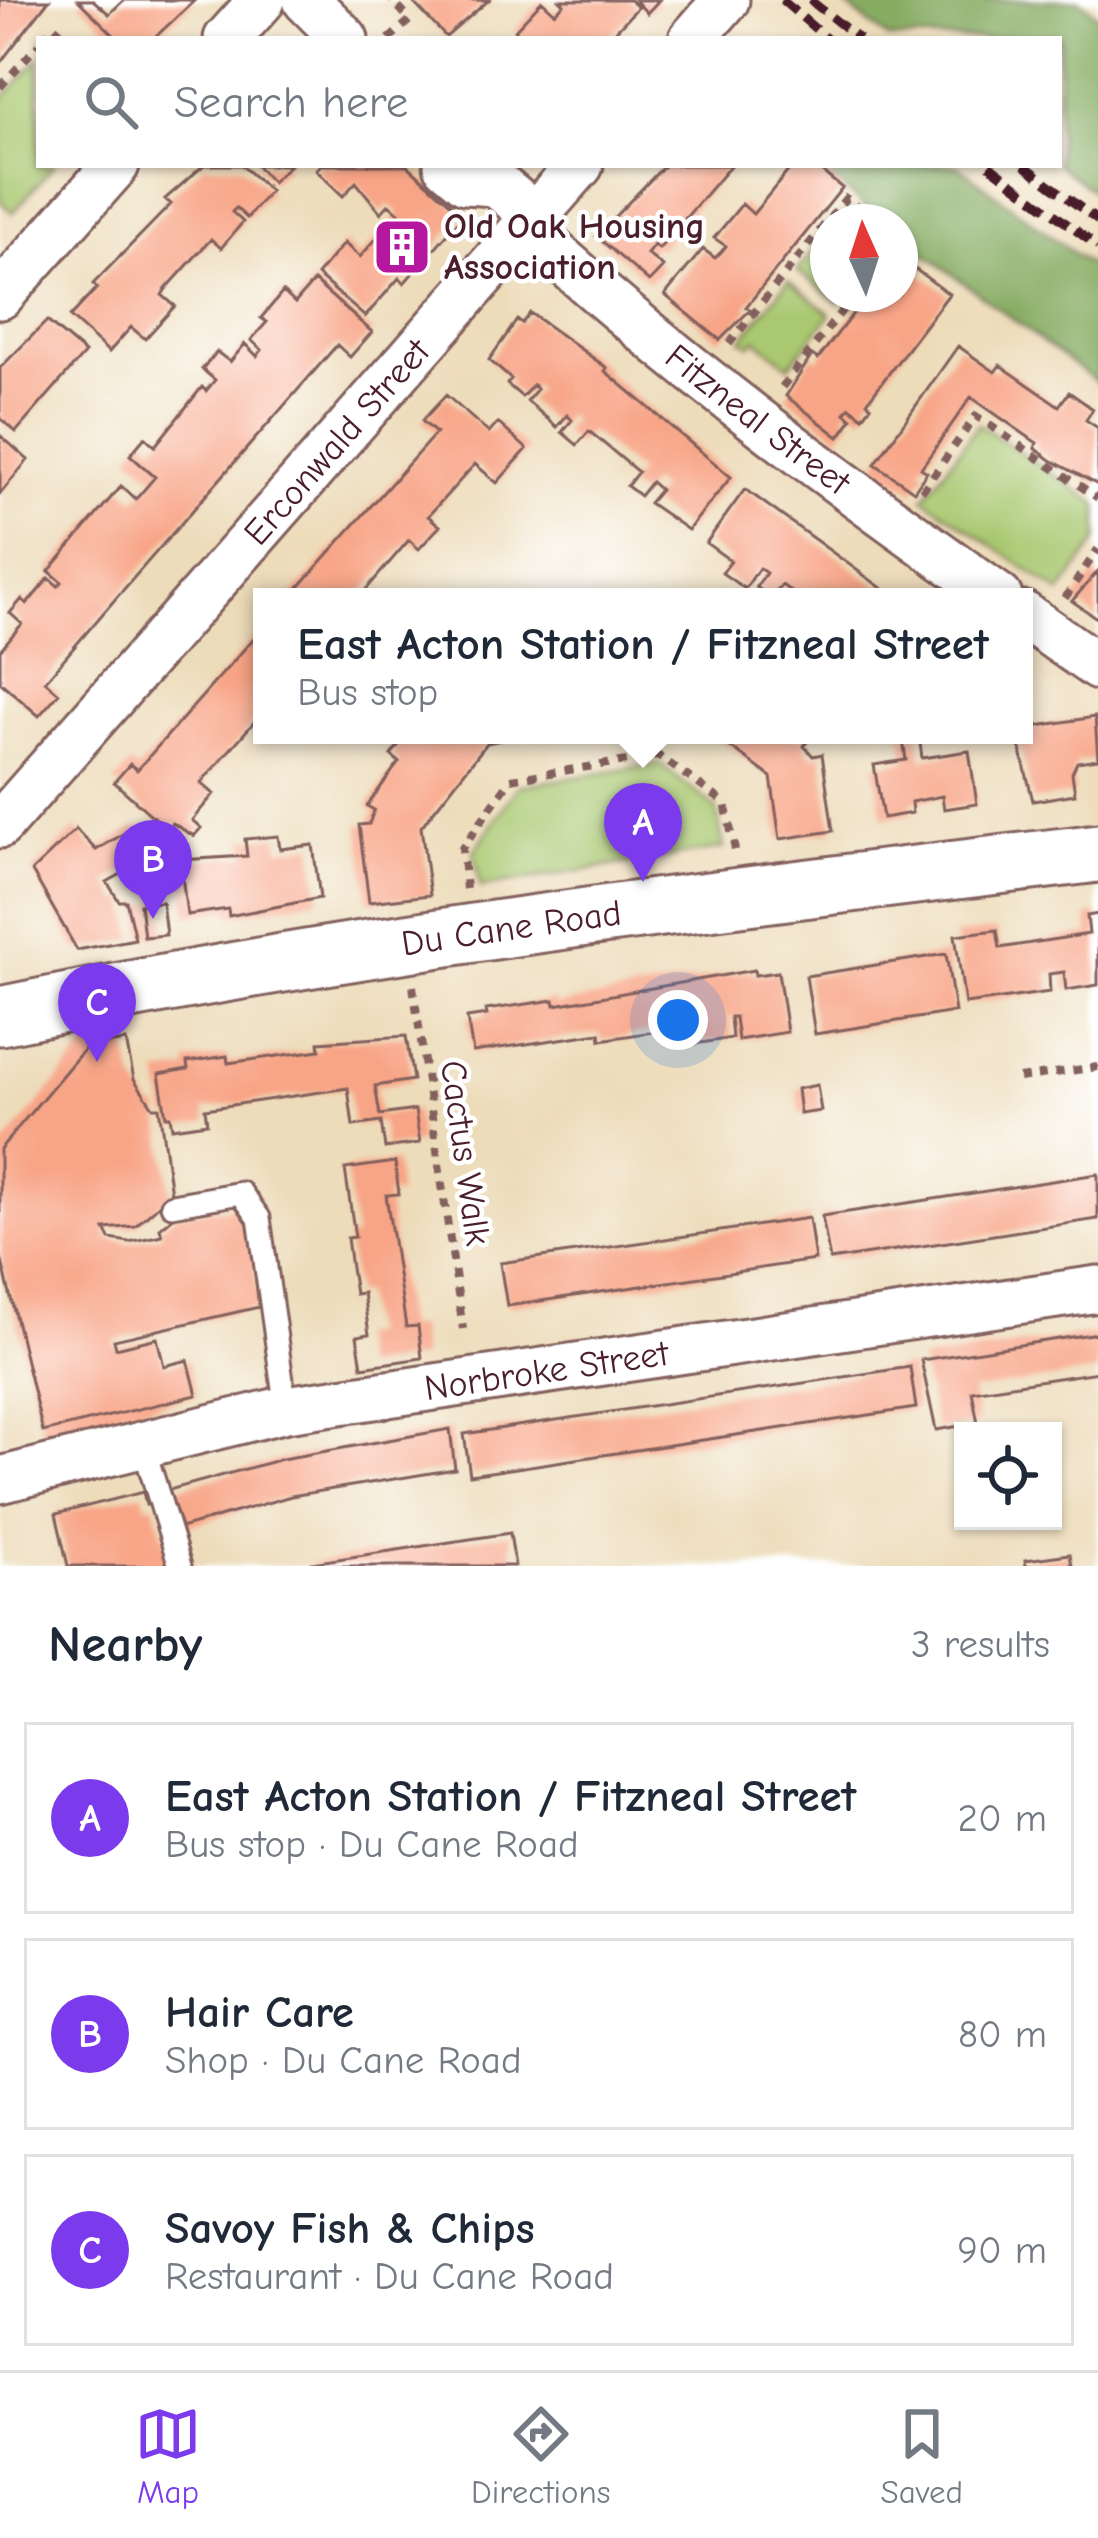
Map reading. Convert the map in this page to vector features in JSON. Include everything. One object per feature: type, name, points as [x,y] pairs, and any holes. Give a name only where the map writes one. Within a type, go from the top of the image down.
[{"type":"street","points":[[230,36],[262,0]]},
{"type":"street","points":[[306,0],[341,36]]},
{"type":"street","points":[[695,36],[726,0]]},
{"type":"street","points":[[0,296],[113,168]]},
{"type":"street","name":"Fitzneal Street","points":[[451,168],[466,181],[486,171],[578,276],[858,497],[986,588]]},
{"type":"street","name":"Erconwald Street","points":[[0,825],[577,168]]},
{"type":"street","points":[[1043,609],[1098,667]]},
{"type":"street","name":"Du Cane Road","points":[[0,1016],[148,985],[468,934],[1098,853]]},
{"type":"street","name":"Norbroke Street","points":[[0,1480],[286,1409],[1098,1289]]},
{"type":"lane","points":[[172,1205],[241,1193],[259,1218],[286,1409]]},
{"type":"lane","points":[[143,1445],[180,1566]]},
{"type":"path","points":[[392,0],[410,20],[392,36]]},
{"type":"path","points":[[0,87],[36,47]]},
{"type":"path","points":[[721,355],[810,243]]},
{"type":"path","points":[[774,398],[842,312]]},
{"type":"path","points":[[914,502],[976,416],[1098,498]]},
{"type":"path","points":[[1043,609],[1098,549]]},
{"type":"path","points":[[466,896],[462,848],[511,779],[659,756],[725,803],[736,854]]},
{"type":"path","name":"Cactus Walk","points":[[413,985],[463,1329]]},
{"type":"path","points":[[1019,1078],[1098,1067]]},
{"type":"green space","points":[[839,0],[1079,0],[1098,15],[1098,195],[1061,168],[1062,36],[885,36]]},
{"type":"green space","points":[[36,61],[36,168],[51,168],[13,213],[0,201],[0,102]]},
{"type":"green space","points":[[818,168],[961,168],[1098,272],[1098,383],[918,248],[918,204],[862,204]]},
{"type":"green space","points":[[810,255],[810,281],[797,271]]},
{"type":"green space","points":[[788,281],[810,298],[810,312],[831,314],[789,366],[756,339],[750,345],[742,339]]},
{"type":"green space","points":[[978,424],[1098,504],[1098,539],[1061,593],[924,498]]},
{"type":"green space","points":[[659,764],[716,808],[724,848],[480,887],[474,851],[518,786]]},
{"type":"building","points":[[0,0],[49,0],[0,63]]},
{"type":"building","points":[[78,0],[93,0],[109,14],[124,0],[195,0],[156,36],[115,36]]},
{"type":"building","points":[[411,0],[489,0],[447,36]]},
{"type":"building","points":[[560,0],[630,0],[638,7],[611,36],[522,36],[515,30],[542,1],[555,13],[564,4]]},
{"type":"building","points":[[635,0],[659,0],[647,13]]},
{"type":"building","points":[[201,168],[244,168],[270,191],[247,218],[236,208],[232,212],[243,222],[221,248],[211,239],[166,289],[162,295],[175,306],[145,339],[131,327],[109,352],[70,317],[97,288],[93,284],[171,204],[165,199]]},
{"type":"building","points":[[259,168],[287,168],[272,182]]},
{"type":"building","name":"Old Oak Housing Association","points":[[410,168],[464,215],[404,283],[399,278],[365,317],[317,275],[344,243],[360,257],[399,213],[389,204],[381,213],[356,182],[343,196],[316,170]]},
{"type":"building","points":[[662,168],[728,168],[659,249],[654,245],[647,254],[663,267],[649,282],[596,236]]},
{"type":"building","points":[[791,168],[818,168],[842,188],[829,204],[810,204],[810,228],[746,307],[750,310],[720,340],[665,295],[703,249],[715,258],[722,251],[726,246],[714,238],[742,204],[753,214]]},
{"type":"building","points":[[918,271],[949,294],[867,402],[871,406],[863,417],[850,407],[845,413],[852,419],[839,437],[786,396],[812,355],[818,359],[854,312],[918,312]]},
{"type":"building","points":[[314,281],[372,332],[350,357],[337,345],[117,597],[45,681],[59,693],[39,716],[0,682],[0,650],[22,624],[10,613],[22,599],[27,604],[49,578],[58,586],[62,582],[49,571],[121,486],[136,499],[155,477],[130,455],[145,437],[155,446],[202,387],[206,391],[215,380],[202,369],[217,352],[230,362],[245,344],[257,356],[262,350],[251,340],[267,322],[261,318],[283,292],[295,303]]},
{"type":"building","points":[[530,313],[607,368],[731,477],[688,530],[649,503],[660,490],[651,482],[640,496],[627,486],[638,472],[589,431],[577,445],[562,432],[572,420],[567,415],[557,427],[527,401],[537,389],[533,385],[522,397],[507,384],[511,379],[489,360],[517,320],[522,323]]},
{"type":"building","points":[[47,321],[85,353],[16,432],[0,418],[0,368]]},
{"type":"building","points":[[958,346],[995,372],[1000,365],[1059,406],[1069,392],[1093,409],[1086,420],[1098,428],[1098,485],[1051,460],[1035,448],[1037,443],[971,397],[921,468],[927,472],[914,491],[875,464]]},
{"type":"building","points":[[446,395],[489,433],[498,423],[527,449],[497,483],[475,464],[428,516],[440,526],[419,549],[409,540],[367,588],[298,588],[436,433],[422,421]]},
{"type":"building","points":[[0,435],[28,460],[0,494]]},
{"type":"building","points":[[745,489],[882,588],[758,588],[766,573],[759,568],[744,588],[722,573],[731,561],[706,543]]},
{"type":"building","points":[[1098,571],[1098,619],[1072,601]]},
{"type":"building","points":[[253,639],[253,723],[201,783],[214,794],[192,820],[201,828],[194,836],[172,823],[167,829],[114,782],[130,764],[137,770]]},
{"type":"building","points":[[1095,717],[1098,759],[1077,762],[1072,773],[1075,794],[1033,801],[1019,744],[1033,744],[1033,727]]},
{"type":"building","points":[[486,744],[421,827],[430,895],[369,902],[359,825],[369,824],[374,810],[367,806],[399,762],[391,755],[398,746]]},
{"type":"building","points":[[726,744],[806,744],[813,756],[822,754],[833,831],[780,839],[771,777]]},
{"type":"building","points":[[904,744],[920,744],[922,758],[969,751],[977,804],[944,809],[942,796],[911,802],[912,813],[883,818],[874,765],[906,760]]},
{"type":"building","points":[[138,825],[155,855],[107,882],[119,901],[126,901],[135,939],[77,950],[32,871],[76,829],[96,850]]},
{"type":"building","points":[[278,836],[280,849],[313,845],[320,898],[229,916],[228,909],[187,915],[180,860],[247,856],[245,839]]},
{"type":"building","points":[[162,902],[166,935],[144,937],[140,904]]},
{"type":"building","points":[[1098,914],[1098,985],[1066,990],[1064,972],[1049,974],[1050,992],[965,1004],[955,935],[997,930],[1000,948],[1089,934],[1087,916]]},
{"type":"building","points":[[946,954],[955,1012],[815,1034],[806,976]]},
{"type":"building","points":[[754,970],[755,975],[778,972],[787,1032],[738,1040],[735,1017],[730,1017],[732,1038],[682,1046],[678,1021],[658,1024],[659,1031],[601,1040],[600,1033],[473,1052],[467,1018],[487,1015],[486,1010],[554,1000],[555,1005]]},
{"type":"building","points":[[406,1036],[413,1080],[375,1086],[380,1115],[415,1110],[420,1143],[385,1148],[381,1122],[353,1126],[348,1088],[205,1109],[207,1123],[172,1128],[166,1116],[159,1074],[188,1069],[187,1062],[227,1056],[228,1063],[320,1050],[319,1042]]},
{"type":"building","points":[[126,1041],[134,1079],[153,1107],[159,1107],[171,1194],[135,1226],[105,1229],[110,1239],[129,1242],[162,1235],[160,1228],[177,1214],[235,1206],[248,1214],[259,1307],[114,1340],[116,1348],[157,1338],[164,1366],[188,1360],[197,1395],[43,1432],[0,1253],[0,1149],[86,1047]]},
{"type":"building","points":[[817,1085],[821,1111],[800,1114],[797,1089]]},
{"type":"building","points":[[395,1162],[399,1194],[386,1195],[406,1327],[418,1326],[422,1358],[362,1367],[357,1336],[369,1334],[363,1293],[355,1294],[351,1268],[347,1238],[355,1237],[345,1169]]},
{"type":"building","points":[[1098,1174],[1098,1219],[830,1260],[822,1216]]},
{"type":"building","points":[[809,1218],[815,1260],[507,1306],[500,1263]]},
{"type":"building","points":[[1098,1333],[1098,1372],[972,1391],[978,1422],[954,1422],[954,1427],[936,1430],[921,1360]]},
{"type":"building","points":[[910,1367],[916,1408],[470,1475],[464,1434]]},
{"type":"building","points":[[450,1429],[455,1469],[291,1496],[181,1528],[169,1490],[282,1459]]},
{"type":"building","points":[[143,1492],[146,1505],[154,1504],[172,1566],[68,1566],[56,1514]]},
{"type":"building","points":[[510,1533],[515,1566],[311,1566],[311,1563]]},
{"type":"building","points":[[1070,1554],[1072,1566],[1026,1566],[1025,1560]]},
{"type":"railway","points":[[782,0],[824,36]]},
{"type":"railway","points":[[810,0],[855,36]]},
{"type":"railway","points":[[993,168],[1098,247]]},
{"type":"railway","points":[[1028,168],[1098,221]]},
{"type":"place","name":"Old Oak Housing Association","points":[[402,247]]},
{"type":"place","name":"East Acton Station / Fitzneal Street","points":[[643,882]]},
{"type":"place","name":"Hair Care","points":[[153,919]]},
{"type":"place","name":"Savoy Fish & Chips","points":[[97,1062]]}]
